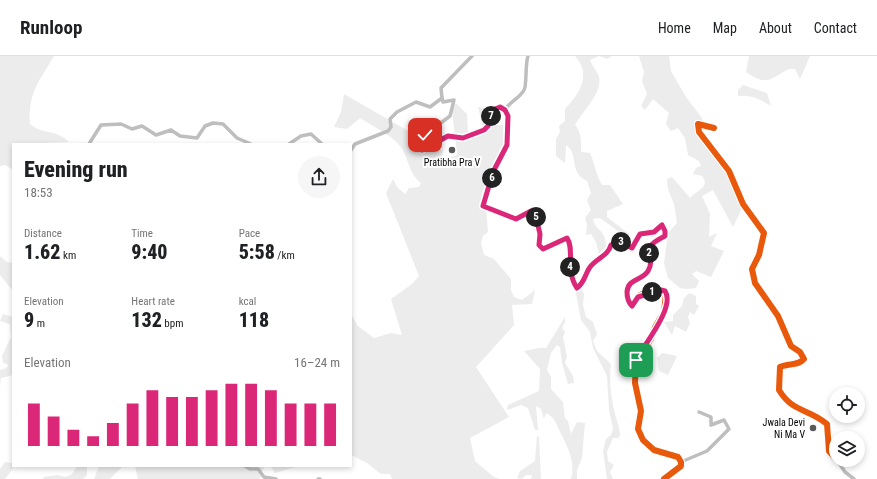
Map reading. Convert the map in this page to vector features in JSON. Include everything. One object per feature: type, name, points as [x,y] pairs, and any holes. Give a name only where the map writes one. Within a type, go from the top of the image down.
[{"type":"street","points":[[472,56],[441,88],[443,102],[454,100],[450,116],[425,135],[420,145],[422,150],[448,136],[463,138],[484,130],[488,126],[493,110],[500,107],[505,110],[508,116],[507,145],[493,172],[483,206],[516,219],[531,211],[535,213],[540,234],[539,245],[543,249],[567,238],[570,242],[569,262],[574,283],[577,288],[584,281],[590,266],[609,252],[611,245],[620,241],[632,248],[640,234],[654,232],[662,225],[665,231],[665,236],[651,243],[648,247],[649,270],[645,274],[631,281],[628,286],[627,295],[632,306],[638,297],[643,295],[661,290],[666,294],[664,312],[655,327],[651,339],[636,360],[635,383],[641,411],[638,429],[643,440],[654,450],[678,457],[681,462],[681,466],[674,473],[664,479]]},
{"type":"street","points":[[505,110],[507,106],[514,102],[524,91],[528,56]]},
{"type":"street","points":[[352,148],[355,144],[388,131],[391,127],[390,119],[397,112],[416,102],[430,107],[442,98]]},
{"type":"street","points":[[90,143],[101,125],[121,124],[132,129],[142,126],[156,135],[171,130],[180,136],[197,138],[205,126],[213,123],[227,127],[237,138],[249,143]]},
{"type":"street","points":[[714,128],[698,124],[699,132],[729,171],[743,204],[764,233],[759,255],[752,269],[755,283],[778,316],[791,346],[800,352],[804,359],[801,362],[780,367],[779,390],[794,408],[818,416],[827,424],[829,443]]},
{"type":"street","points":[[290,143],[301,136],[311,134],[321,143]]},
{"type":"street","points":[[681,462],[707,451],[729,430],[724,420],[711,425],[711,417],[699,412]]},
{"type":"street","points":[[247,467],[250,469],[258,469],[264,478],[276,479]]},
{"type":"street","points":[[841,467],[854,479]]},
{"type":"shaded area","points":[[0,56],[54,56],[39,81],[33,95],[30,124],[40,130],[59,135],[69,142],[12,143],[12,169],[5,165],[0,166]]},
{"type":"shaded area","points":[[575,56],[599,56],[590,60],[599,77],[598,90],[575,125],[580,134],[581,152],[590,153],[602,185],[610,185],[623,204],[607,211],[607,217],[629,234],[626,237],[600,218],[593,219],[595,225],[603,234],[606,241],[606,250],[599,255],[596,242],[591,234],[586,235],[587,225],[585,218],[591,210],[587,200],[591,193],[587,181],[578,173],[573,154],[566,145],[565,163],[556,156],[556,139],[560,132],[559,126],[565,121],[565,109],[575,97],[582,84],[583,70]]},
{"type":"shaded area","points":[[599,56],[612,56],[607,59]]},
{"type":"shaded area","points":[[639,56],[669,56],[671,71],[686,97],[702,118],[705,141],[728,172],[733,188],[743,206],[733,227],[713,190],[702,196],[710,214],[709,237],[717,233],[711,246],[724,251],[711,277],[696,271],[692,274],[699,281],[696,288],[680,288],[668,278],[664,263],[668,233],[677,223],[674,204],[668,189],[667,179],[672,177],[690,198],[704,186],[705,183],[702,176],[693,174],[696,168],[701,166],[699,161],[688,155],[685,138],[678,128],[671,131],[666,124],[669,113],[653,99],[645,110],[641,106],[647,94],[642,81],[644,72]]},
{"type":"shaded area","points":[[749,56],[810,56],[800,79],[795,69],[789,69],[768,80],[764,80],[753,77],[746,72]]},
{"type":"shaded area","points":[[743,85],[767,93],[771,106],[756,98],[738,96],[738,90]]},
{"type":"shaded area","points":[[344,94],[443,151],[441,161],[457,155],[452,110],[456,103],[467,114],[468,133],[483,128],[478,107],[496,110],[489,121],[493,125],[503,125],[507,142],[486,207],[488,232],[483,236],[481,243],[484,255],[494,259],[511,279],[511,290],[514,297],[522,300],[535,290],[532,304],[512,305],[514,325],[476,367],[509,417],[470,438],[475,461],[494,477],[500,479],[392,479],[390,474],[381,474],[367,463],[352,456],[352,316],[358,326],[374,338],[391,333],[402,335],[391,299],[412,284],[419,276],[386,193],[393,179],[397,187],[405,194],[409,188],[419,187],[421,183],[413,175],[405,155],[399,145],[386,134],[360,118],[347,129],[334,127],[341,112]]},
{"type":"shaded area","points":[[0,256],[7,262],[12,263],[12,290],[0,275]]},
{"type":"shaded area","points":[[577,282],[584,294],[583,305],[586,317],[593,322],[597,334],[593,341],[597,351],[611,364],[611,396],[620,436],[618,438],[613,438],[607,452],[608,461],[614,465],[610,472],[613,479],[607,479],[603,451],[606,439],[611,435],[613,429],[609,410],[607,376],[593,348],[590,332],[581,320],[575,288]]},
{"type":"shaded area","points":[[689,293],[696,296],[696,304],[699,306],[694,315],[690,312],[688,317],[690,323],[686,332],[675,326],[672,335],[664,322],[673,321],[673,315],[682,306],[684,298]]},
{"type":"shaded area","points":[[3,314],[12,317],[12,374],[1,378],[0,387],[0,370],[9,365],[3,363],[2,356],[11,337],[10,324],[0,321]]},
{"type":"shaded area","points":[[565,317],[565,322],[562,328],[565,332],[563,337],[567,357],[565,363],[573,376],[574,383],[568,384],[562,363],[560,347],[557,345],[551,353],[547,370],[551,377],[551,389],[563,402],[565,418],[568,421],[571,434],[577,422],[585,423],[582,458],[577,470],[577,479],[571,479],[572,460],[552,417],[546,413],[544,419],[541,409],[536,406],[538,430],[535,430],[528,408],[521,405],[507,410],[508,405],[539,391],[540,369],[524,351],[546,348]]},
{"type":"shaded area","points":[[662,353],[677,356],[668,375],[659,371],[657,358]]},
{"type":"shaded area","points":[[537,436],[539,437],[541,479],[531,479],[532,475],[526,475],[522,479],[517,478],[520,471],[535,461]]},
{"type":"shaded area","points":[[5,462],[12,463],[12,467],[14,467],[5,479],[0,479],[0,469]]},
{"type":"shaded area","points":[[76,467],[87,467],[87,475],[83,479],[43,479],[44,477],[57,475],[66,477],[72,474]]},
{"type":"shaded area","points":[[99,467],[122,467],[110,479],[94,479]]},
{"type":"shaded area","points":[[135,467],[264,467],[260,479],[138,479]]},
{"type":"shaded area","points":[[271,467],[296,467],[275,473]]},
{"type":"cycle path","points":[[505,110],[508,116],[507,145],[493,172],[483,206],[515,219],[531,211],[535,213],[540,234],[539,245],[543,249],[567,238],[570,248],[573,281],[577,288],[582,283],[590,267],[610,249],[611,245],[620,241],[632,249],[640,234],[654,232],[662,225],[665,231],[665,236],[656,241],[649,248],[651,260],[648,271],[642,277],[630,284],[627,292],[628,299],[632,306],[640,295],[662,291],[665,291],[666,294],[664,312],[655,327],[651,339],[636,360],[635,383],[641,411],[638,429],[643,440],[654,450],[678,457],[681,462],[681,466],[664,479]]},
{"type":"cycle path","points":[[714,128],[698,124],[699,132],[729,171],[743,204],[764,233],[759,255],[752,269],[755,283],[778,316],[791,346],[800,352],[804,359],[799,363],[780,367],[779,390],[795,407],[813,415],[827,424],[829,451]]},
{"type":"place","name":"Pratibha Pra V","points":[[452,150]]},
{"type":"place","name":"Jwala Devi Ni Ma V","points":[[813,428]]},
{"type":"route","points":[[425,135],[420,145],[422,150],[432,146],[439,140],[448,136],[463,138],[474,132],[484,130],[488,126],[493,110],[500,107],[505,110],[508,116],[509,126],[507,132],[507,145],[493,172],[486,191],[483,206],[516,219],[531,211],[535,213],[540,234],[538,239],[539,245],[543,249],[565,237],[567,238],[570,242],[569,262],[571,272],[577,288],[584,281],[590,266],[609,252],[611,245],[620,241],[629,248],[632,248],[640,234],[654,232],[662,225],[665,231],[665,236],[651,243],[648,247],[650,262],[649,270],[645,274],[631,281],[628,286],[627,295],[629,303],[632,306],[635,304],[638,297],[661,290],[665,291],[667,298],[664,312],[655,327],[651,339],[636,360]]}]
